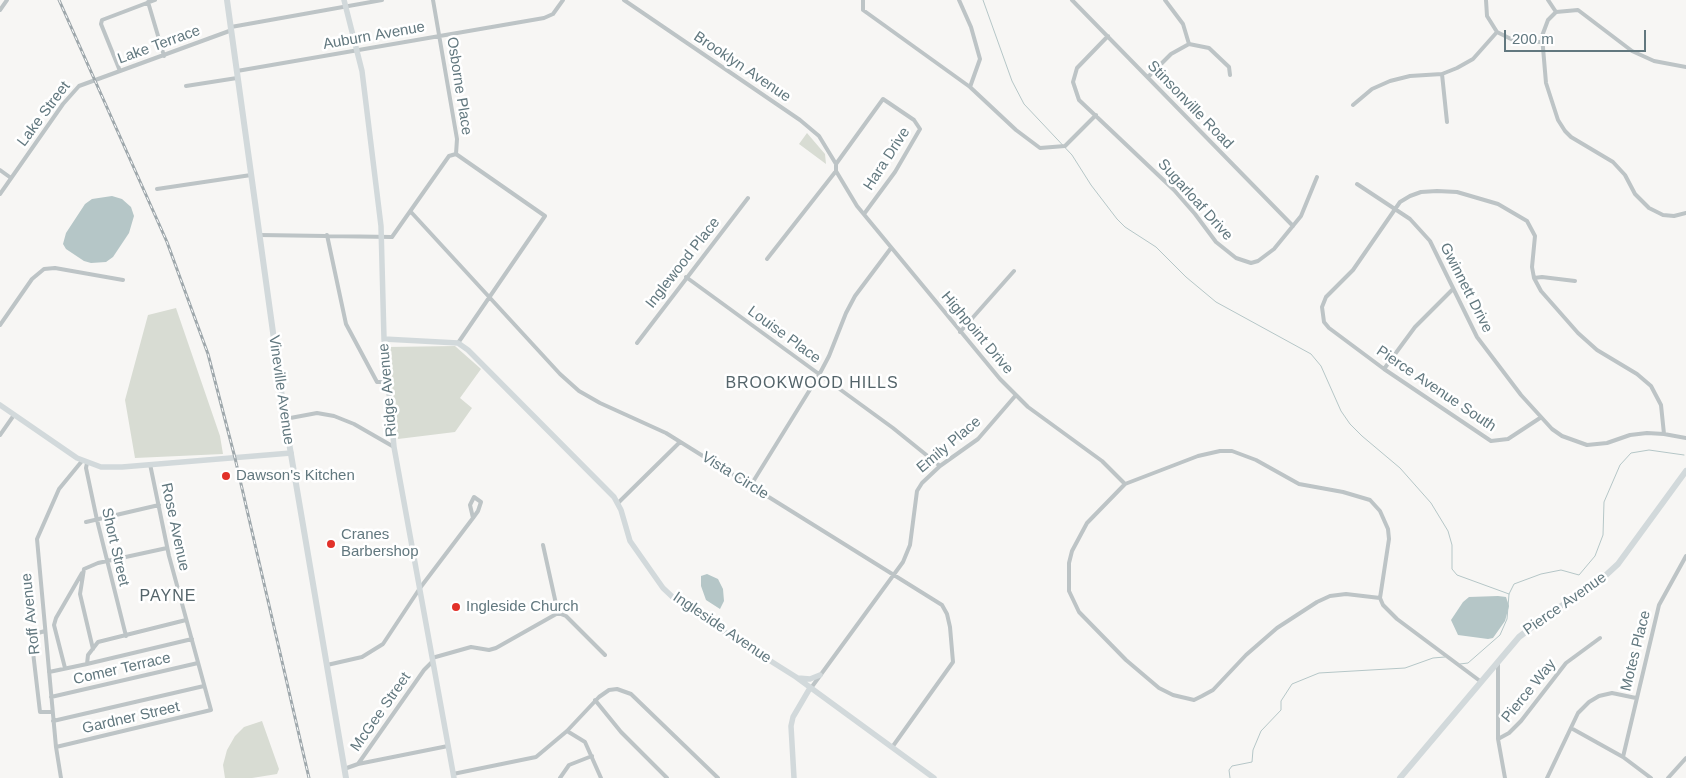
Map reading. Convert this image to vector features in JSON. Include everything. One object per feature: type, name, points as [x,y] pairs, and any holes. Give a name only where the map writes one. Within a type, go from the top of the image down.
[{"type":"main road","name":"Vineville Avenue","points":[[227,0],[285,418],[325,665],[336,711],[346,778]]},
{"type":"main road","name":"Pierce Avenue","points":[[1400,778],[1501,655],[1532,625],[1605,577],[1627,553],[1686,472]]},
{"type":"street","points":[[0,10],[7,0]]},
{"type":"street","points":[[120,71],[101,24],[102,20],[155,0]]},
{"type":"street","name":"Lake Terrace","points":[[94,80],[164,56],[231,28],[345,3],[382,0]]},
{"type":"street","name":"Osborne Place","points":[[433,0],[457,139],[456,154],[545,216],[458,343]]},
{"type":"street","name":"Auburn Avenue","points":[[186,86],[358,50],[544,18],[553,14],[563,0]]},
{"type":"street","name":"Brooklyn Avenue","points":[[624,0],[800,120],[819,136],[836,164]]},
{"type":"street","points":[[863,0],[863,10],[970,87],[1016,130],[1040,148],[1065,146],[1096,116]]},
{"type":"street","points":[[959,0],[971,27],[980,59],[970,87]]},
{"type":"street","name":"Stinsonville Road","points":[[1072,0],[1293,226]]},
{"type":"street","points":[[1165,0],[1183,24],[1189,44]]},
{"type":"street","points":[[1486,0],[1487,16],[1497,32],[1515,41],[1541,42]]},
{"type":"street","points":[[1548,0],[1556,12]]},
{"type":"street","points":[[148,2],[164,56]]},
{"type":"street","name":"Ridge Avenue","points":[[345,3],[358,50],[366,94],[382,236],[384,340],[394,447],[453,776]]},
{"type":"street","points":[[1686,67],[1654,62],[1632,52],[1578,10],[1556,12],[1544,28],[1541,42],[1546,83],[1558,120],[1565,131],[1571,137],[1614,162],[1625,175],[1635,194],[1649,208],[1663,215],[1674,216],[1686,213]]},
{"type":"street","points":[[1353,105],[1372,89],[1390,81],[1410,76],[1442,74],[1473,59],[1497,32]]},
{"type":"street","name":"Sugarloaf Drive","points":[[1108,36],[1081,63],[1073,82],[1079,100],[1174,190],[1216,242],[1236,258],[1243,262],[1258,261],[1274,249],[1307,207],[1317,177]]},
{"type":"street","points":[[1148,77],[1171,54],[1189,44],[1209,48],[1229,67],[1230,74]]},
{"type":"street","points":[[1442,74],[1447,122]]},
{"type":"street","name":"Lake Street","points":[[0,194],[69,95],[79,86],[94,80]]},
{"type":"street","name":"Hara Drive","points":[[836,164],[883,99],[914,120],[920,129],[895,172],[864,214]]},
{"type":"street","points":[[260,235],[392,237],[449,156],[456,154]]},
{"type":"street","points":[[767,259],[836,171],[836,164]]},
{"type":"street","points":[[0,170],[11,178]]},
{"type":"street","name":"Highpoint Drive","points":[[836,171],[848,194],[891,248],[1016,396],[1040,416],[1102,460],[1125,484]]},
{"type":"street","points":[[157,188],[251,175]]},
{"type":"street","name":"Gwinnett Drive","points":[[1358,184],[1410,219],[1430,241],[1477,337],[1540,418]]},
{"type":"street","points":[[1396,209],[1410,196],[1437,190],[1471,195],[1514,212],[1527,221],[1534,232],[1532,267],[1534,278],[1541,291],[1578,333],[1597,350],[1637,374],[1650,386],[1661,404],[1664,434]]},
{"type":"street","name":"Inglewood Place","points":[[637,343],[748,198]]},
{"type":"street","name":"Pierce Avenue South","points":[[1396,209],[1353,270],[1326,297],[1322,307],[1322,316],[1328,328],[1384,369],[1491,441],[1508,439],[1540,418]]},
{"type":"street","name":"Vista Circle","points":[[411,212],[560,374],[579,391],[600,403],[655,427],[942,605],[947,614],[950,627],[953,662],[893,746]]},
{"type":"street","points":[[327,235],[346,324],[377,382],[388,382]]},
{"type":"street","points":[[751,486],[819,375],[829,356],[846,313],[863,285],[891,248]]},
{"type":"street","points":[[0,325],[32,278],[44,269],[55,268],[123,280]]},
{"type":"street","points":[[960,332],[1014,271]]},
{"type":"street","points":[[1534,278],[1542,276],[1575,281]]},
{"type":"street","name":"Louise Place","points":[[686,277],[940,466]]},
{"type":"street","points":[[1384,369],[1415,327],[1453,289]]},
{"type":"street","points":[[384,340],[458,343]]},
{"type":"street","name":"Ingleside Avenue","points":[[458,343],[468,350],[618,503],[630,541],[663,588],[680,604],[796,678],[893,746],[934,778]]},
{"type":"street","name":"Emily Place","points":[[894,575],[908,554],[917,491],[926,478],[940,466],[978,439],[1016,396]]},
{"type":"street","points":[[0,405],[84,462],[106,467],[291,453]]},
{"type":"street","points":[[285,418],[317,413],[334,416],[354,424],[394,447]]},
{"type":"street","points":[[0,435],[14,415]]},
{"type":"street","points":[[1540,418],[1562,436],[1588,444],[1607,444],[1630,435],[1664,434],[1686,438]]},
{"type":"street","points":[[618,503],[680,442]]},
{"type":"street","points":[[1380,598],[1346,594],[1330,596],[1317,602],[1260,642],[1213,690],[1194,700],[1166,692],[1126,660],[1089,624],[1073,603],[1069,591],[1069,563],[1080,533],[1096,513],[1125,484],[1198,456],[1213,452],[1232,451],[1256,460],[1300,484],[1364,497],[1380,510],[1388,529],[1389,539],[1380,598],[1383,605],[1397,619],[1480,681]]},
{"type":"street","name":"Short Street","points":[[84,462],[126,636]]},
{"type":"street","name":"Roff Avenue","points":[[61,778],[52,712],[37,539],[59,489],[84,462]]},
{"type":"street","name":"Rose Avenue","points":[[150,464],[167,548],[211,710]]},
{"type":"street","points":[[325,665],[359,658],[377,648],[401,619],[420,588],[474,518],[481,502],[474,497],[470,504],[474,518]]},
{"type":"street","points":[[86,522],[159,505]]},
{"type":"street","points":[[543,545],[558,613]]},
{"type":"street","points":[[65,668],[54,625],[56,618],[84,569],[167,548]]},
{"type":"street","name":"Motes Place","points":[[1623,757],[1659,605],[1686,556]]},
{"type":"street","points":[[84,569],[80,594],[92,649]]},
{"type":"street","points":[[794,778],[791,726],[793,717],[810,688],[894,575]]},
{"type":"street","points":[[558,613],[566,616],[605,655]]},
{"type":"street","points":[[432,660],[471,647],[489,650],[496,648],[558,613]]},
{"type":"street","points":[[87,664],[92,649],[98,642],[186,620]]},
{"type":"street","points":[[45,632],[31,635],[40,712],[52,712]]},
{"type":"street","name":"Pierce Way","points":[[1498,739],[1509,733],[1521,721],[1566,663],[1600,638]]},
{"type":"street","points":[[49,672],[192,639]]},
{"type":"street","points":[[1501,655],[1497,666],[1498,739],[1505,778]]},
{"type":"street","name":"McGee Street","points":[[344,769],[358,764],[432,660]]},
{"type":"street","name":"Comer Terrace","points":[[51,697],[198,663]]},
{"type":"street","points":[[796,678],[804,680],[820,675]]},
{"type":"street","points":[[53,721],[204,686]]},
{"type":"street","points":[[453,776],[536,757],[567,731],[596,700],[609,690],[623,690],[636,698],[718,778]]},
{"type":"street","points":[[1548,778],[1570,728],[1583,707],[1599,696],[1612,693],[1636,698]]},
{"type":"street","points":[[596,700],[621,732],[667,778]]},
{"type":"street","name":"Gardner Street","points":[[56,747],[211,710]]},
{"type":"street","points":[[1570,728],[1623,757],[1650,778]]},
{"type":"street","points":[[567,731],[585,742],[601,778]]},
{"type":"street","points":[[358,764],[448,746]]},
{"type":"street","points":[[560,778],[569,765],[592,756]]},
{"type":"street","points":[[1668,778],[1686,758]]},
{"type":"shaded area","points":[[807,133],[825,154],[826,164],[799,144]]},
{"type":"shaded area","points":[[112,196],[122,199],[131,207],[134,216],[129,233],[113,257],[106,262],[91,263],[84,261],[66,249],[63,244],[66,233],[85,204],[92,199]]},
{"type":"shaded area","points":[[176,308],[220,436],[223,454],[135,458],[125,400],[148,315]]},
{"type":"shaded area","points":[[455,346],[481,369],[460,398],[472,408],[455,432],[398,439],[388,347]]},
{"type":"shaded area","points":[[707,574],[718,579],[723,589],[724,601],[720,609],[706,600],[701,586],[701,576]]},
{"type":"shaded area","points":[[1469,597],[1506,597],[1509,606],[1505,621],[1493,638],[1458,635],[1451,620],[1463,602]]},
{"type":"shaded area","points":[[262,721],[279,769],[277,774],[252,778],[225,778],[223,765],[227,750],[235,736],[244,727]]},
{"type":"waterway","points":[[983,0],[1012,81],[1024,104],[1072,155],[1091,185],[1117,219],[1125,227],[1156,247],[1186,277],[1216,302],[1311,354],[1321,366],[1341,411],[1350,424],[1400,468],[1431,503],[1448,531],[1452,545],[1452,569],[1457,575],[1509,594]]},
{"type":"waterway","points":[[1460,664],[1468,663],[1500,635],[1507,619],[1509,594],[1514,584],[1541,574],[1561,570],[1579,575],[1595,556],[1603,535],[1604,502],[1620,465],[1631,453],[1649,450],[1684,455]]},
{"type":"waterway","points":[[1230,778],[1229,770],[1232,766],[1252,762],[1253,750],[1261,731],[1281,710],[1281,701],[1292,684],[1319,673],[1405,668],[1433,658],[1445,657]]},
{"type":"railway","points":[[59,0],[167,242],[208,354],[235,458],[309,778]]},
{"type":"place","name":"Dawson's Kitchen","points":[[226,476]]},
{"type":"place","name":"Cranes Barbershop","points":[[331,544]]},
{"type":"place","name":"Ingleside Church","points":[[456,607]]},
{"type":"district","name":"BROOKWOOD HILLS","points":[[812,384]]},
{"type":"district","name":"PAYNE","points":[[168,597]]}]
